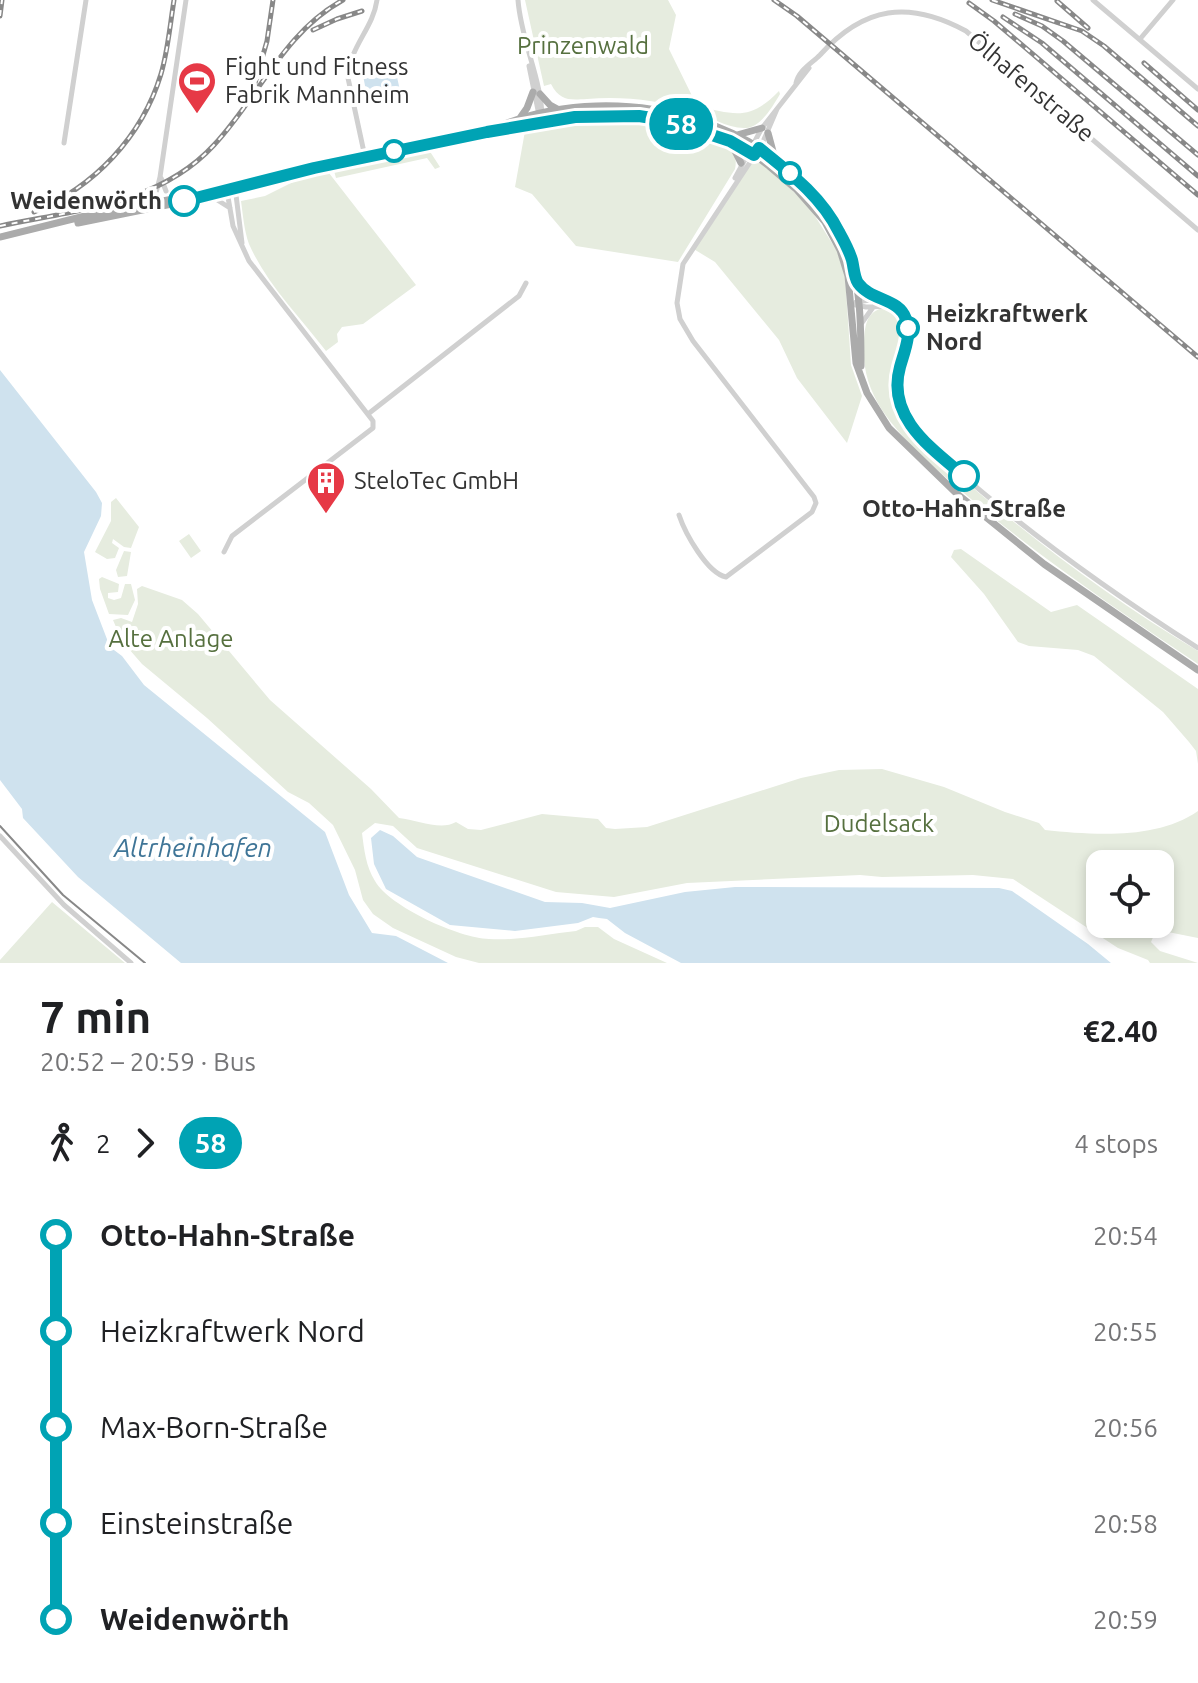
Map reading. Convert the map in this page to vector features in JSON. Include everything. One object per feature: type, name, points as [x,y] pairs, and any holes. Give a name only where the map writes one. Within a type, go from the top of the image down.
[{"type":"main road","points":[[519,119],[536,93],[561,111]]},
{"type":"main road","points":[[0,237],[89,215],[162,204],[174,198],[487,132],[561,111],[619,105],[684,116],[776,162],[802,183],[831,217],[847,249],[856,281],[853,340],[860,372],[867,393],[889,428],[956,493],[1044,564],[1198,670]]},
{"type":"main road","points":[[487,132],[519,119],[639,116],[732,138],[765,130],[776,162]]},
{"type":"main road","points":[[732,138],[741,163]]},
{"type":"main road","points":[[754,149],[825,222],[844,261],[856,304],[860,372]]},
{"type":"main road","points":[[61,224],[89,222],[210,196],[233,187]]},
{"type":"main road","points":[[162,204],[166,191],[174,198]]},
{"type":"main road","points":[[147,204],[156,193],[162,204]]},
{"type":"street","points":[[64,143],[86,0]]},
{"type":"street","points":[[156,193],[186,0]]},
{"type":"street","points":[[365,157],[348,78],[348,64],[353,50],[372,22],[377,0]]},
{"type":"street","points":[[518,0],[541,117]]},
{"type":"street","points":[[1093,0],[1198,89]]},
{"type":"street","points":[[1140,39],[1173,0]]},
{"type":"street","name":"Ölhafenstraße","points":[[754,149],[796,83],[842,33],[866,16],[900,6],[924,9],[936,13],[976,40],[1198,230]]},
{"type":"street","points":[[730,190],[741,163],[754,149]]},
{"type":"street","points":[[679,515],[685,533],[717,575],[726,577],[812,512],[816,503],[693,341],[679,314],[678,284],[683,264],[754,149]]},
{"type":"street","points":[[160,177],[166,191]]},
{"type":"street","points":[[224,552],[232,536],[373,428],[368,414],[255,270],[242,248],[228,197],[233,187]]},
{"type":"street","points":[[233,187],[242,248]]},
{"type":"street","points":[[210,196],[230,208]]},
{"type":"street","points":[[856,281],[904,314],[908,328],[897,390],[899,404],[914,430],[985,494],[1042,539],[1197,645]]},
{"type":"street","points":[[368,414],[519,296],[526,283]]},
{"type":"street","points":[[856,304],[878,299]]},
{"type":"street","points":[[856,304],[894,306]]},
{"type":"street","points":[[859,328],[874,306]]},
{"type":"street","points":[[0,836],[64,905],[131,963]]},
{"type":"green space","name":"Prinzenwald","points":[[525,0],[668,0],[676,15],[669,49],[697,106],[741,113],[759,108],[779,91],[780,94],[762,120],[746,128],[654,102],[566,98],[558,94],[551,84],[544,86]]},
{"type":"green space","points":[[622,118],[702,134],[729,148],[735,156],[735,169],[678,262],[576,246],[532,194],[515,187],[525,131],[559,121]]},
{"type":"green space","points":[[429,150],[440,167],[435,169],[427,158],[336,178],[334,171]]},
{"type":"green space","points":[[754,155],[808,205],[837,251],[845,276],[851,365],[862,396],[847,443],[797,378],[779,340],[715,262],[692,248]]},
{"type":"green space","points":[[329,173],[416,285],[363,324],[342,327],[337,334],[338,342],[326,351],[274,286],[256,258],[247,239],[241,201],[265,196],[301,178]]},
{"type":"green space","points":[[883,308],[895,311],[902,321],[903,344],[894,398],[897,411],[915,437],[1043,545],[1103,590],[1198,651],[1198,664],[1045,558],[986,512],[917,452],[899,432],[873,393],[864,359],[864,335],[868,320]]},
{"type":"green space","points":[[116,498],[139,527],[131,548],[113,539],[112,543],[119,548],[115,558],[107,559],[95,552],[111,521],[111,502]]},
{"type":"green space","points":[[189,534],[201,551],[191,558],[179,541]]},
{"type":"green space","points":[[961,549],[1051,612],[1077,605],[1198,689],[1198,764],[1196,751],[1163,712],[1094,656],[1078,650],[1029,646],[1018,642],[984,594],[951,557],[954,550]]},
{"type":"green space","points":[[124,551],[131,552],[127,576],[118,577],[116,570]]},
{"type":"green space","points":[[102,577],[119,584],[118,592],[108,593],[108,598],[114,600],[121,598],[125,584],[131,584],[135,600],[128,615],[109,614],[100,589],[99,579]]},
{"type":"green space","name":"Dudelsack","points":[[142,586],[182,600],[198,614],[270,700],[371,789],[399,818],[436,825],[456,822],[468,829],[481,830],[542,814],[598,819],[606,828],[647,827],[801,778],[839,770],[882,769],[944,787],[1039,823],[1045,830],[1104,834],[1144,831],[1164,827],[1198,811],[1198,938],[1174,933],[1174,850],[1086,850],[1086,927],[1013,879],[973,875],[860,875],[687,883],[614,897],[556,892],[417,848],[393,826],[375,823],[362,833],[372,876],[395,901],[426,919],[461,933],[489,939],[521,938],[598,927],[614,939],[667,963],[479,963],[456,957],[393,928],[373,914],[363,900],[355,870],[333,825],[309,803],[288,792],[142,664],[122,641],[113,620],[121,618],[132,622],[138,604],[137,589]]},
{"type":"green space","points":[[52,902],[125,963],[0,963]]},
{"type":"green space","name":"Dudelsack","points":[[1103,938],[1153,938],[1151,942],[1160,951],[1198,963],[1150,963]]},
{"type":"water","points":[[395,68],[401,95],[368,102],[363,75]]},
{"type":"water","name":"Altrheinhafen","points":[[0,370],[102,503],[101,516],[84,552],[92,600],[110,647],[122,656],[144,685],[325,832],[349,895],[372,933],[396,936],[448,963],[181,963],[78,877],[23,818],[22,809],[0,780]]},
{"type":"water","points":[[380,830],[393,836],[417,857],[545,902],[582,903],[610,908],[685,892],[735,887],[999,888],[1012,891],[1111,963],[681,963],[625,933],[607,919],[593,917],[578,923],[515,931],[450,925],[386,889],[374,864],[371,838]]},
{"type":"tram line","points":[[0,826],[63,895],[145,963]]},
{"type":"railway","points":[[0,16],[2,0]]},
{"type":"railway","points":[[34,212],[96,174],[142,119],[161,74],[174,0]]},
{"type":"railway","points":[[255,83],[267,41],[273,0]]},
{"type":"railway","points":[[0,226],[114,202],[168,181],[214,145],[304,30],[343,0]]},
{"type":"railway","points":[[774,0],[797,16],[1198,357]]},
{"type":"railway","points":[[992,0],[1082,31],[1198,126]]},
{"type":"railway","points":[[1057,1],[1088,28]]},
{"type":"railway","points":[[969,3],[1198,195]]},
{"type":"railway","points":[[313,30],[362,11]]},
{"type":"railway","points":[[1015,14],[1042,26],[1063,41],[1198,155]]},
{"type":"railway","points":[[1003,17],[1042,43],[1198,176]]},
{"type":"railway","points":[[1144,63],[1198,110]]},
{"type":"bus line","name":"58","points":[[184,201],[314,168],[575,117],[639,116],[670,121],[701,129],[754,155],[759,148],[802,183],[831,217],[847,249],[856,281],[865,291],[887,301],[904,314],[908,340],[898,374],[899,404],[914,430],[964,476]]},
{"type":"place","name":"Fight und Fitness Fabrik Mannheim","points":[[197,115]]},
{"type":"place","name":"Weidenwörth","points":[[184,201]]},
{"type":"place","name":"Heizkraftwerk Nord","points":[[908,328]]},
{"type":"place","name":"Otto-Hahn-Straße","points":[[964,476]]},
{"type":"place","name":"SteloTec GmbH","points":[[326,515]]},
{"type":"park label","name":"Alte Anlage","points":[[171,639]]}]
